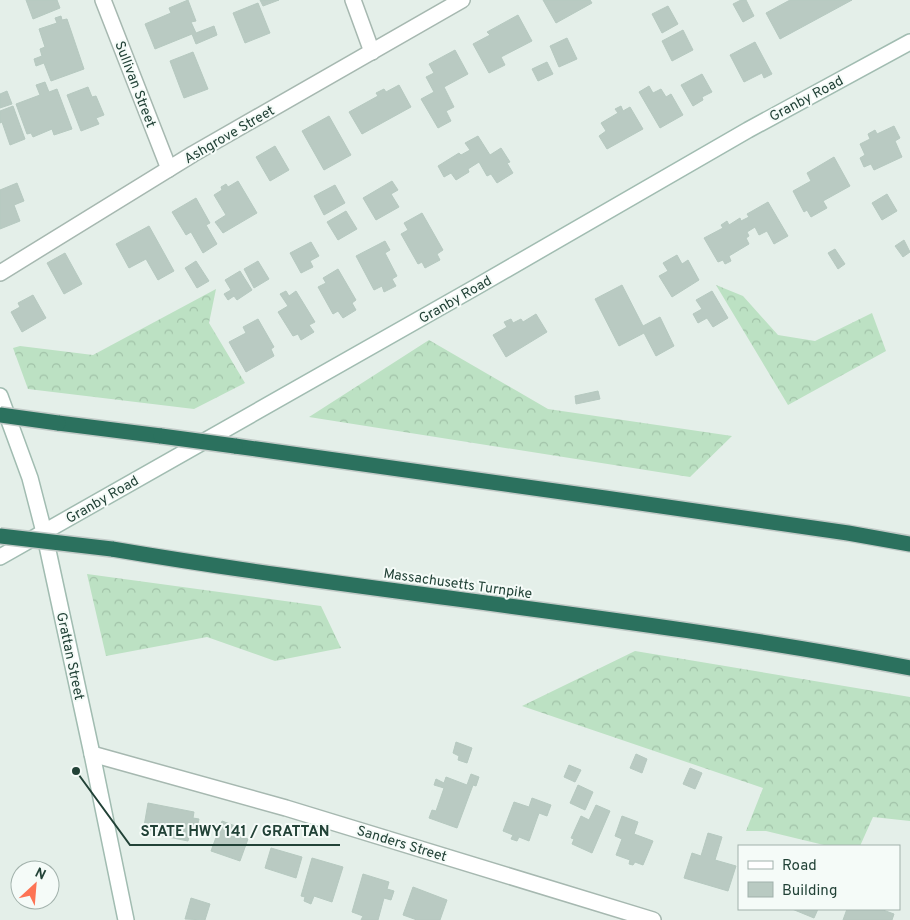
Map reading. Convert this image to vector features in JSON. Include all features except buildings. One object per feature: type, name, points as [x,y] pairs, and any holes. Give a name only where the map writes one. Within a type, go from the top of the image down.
[{"type":"highway","points":[[0,415],[605,498],[848,533],[910,544]]},
{"type":"highway","name":"Massachusetts Turnpike","points":[[0,536],[708,634],[910,668]]},
{"type":"main road","name":"Sullivan Street","points":[[103,0],[169,168]]},
{"type":"main road","points":[[352,0],[372,52]]},
{"type":"main road","name":"Ashgrove Street","points":[[0,273],[169,168],[462,0]]},
{"type":"main road","name":"Granby Road","points":[[0,557],[476,287],[748,130],[910,42]]},
{"type":"main road","name":"Grattan Street","points":[[0,396],[30,478],[44,532],[126,920]]},
{"type":"main road","name":"Sanders Street","points":[[92,754],[286,808],[609,914],[653,920]]},
{"type":"green space","points":[[716,285],[743,296],[778,335],[815,341],[872,313],[886,351],[788,405]]},
{"type":"green space","points":[[216,289],[209,323],[245,383],[194,409],[28,389],[13,348],[20,346],[93,355]]},
{"type":"green space","points":[[429,340],[548,409],[732,436],[690,477],[309,417]]},
{"type":"green space","points":[[87,574],[321,606],[341,648],[275,661],[207,637],[106,656]]},
{"type":"green space","points":[[635,651],[910,697],[910,821],[873,817],[860,845],[824,845],[766,831],[746,831],[763,788],[522,706]]},
{"type":"place","name":"STATE HWY 141 / GRATTAN","points":[[76,771]]}]
